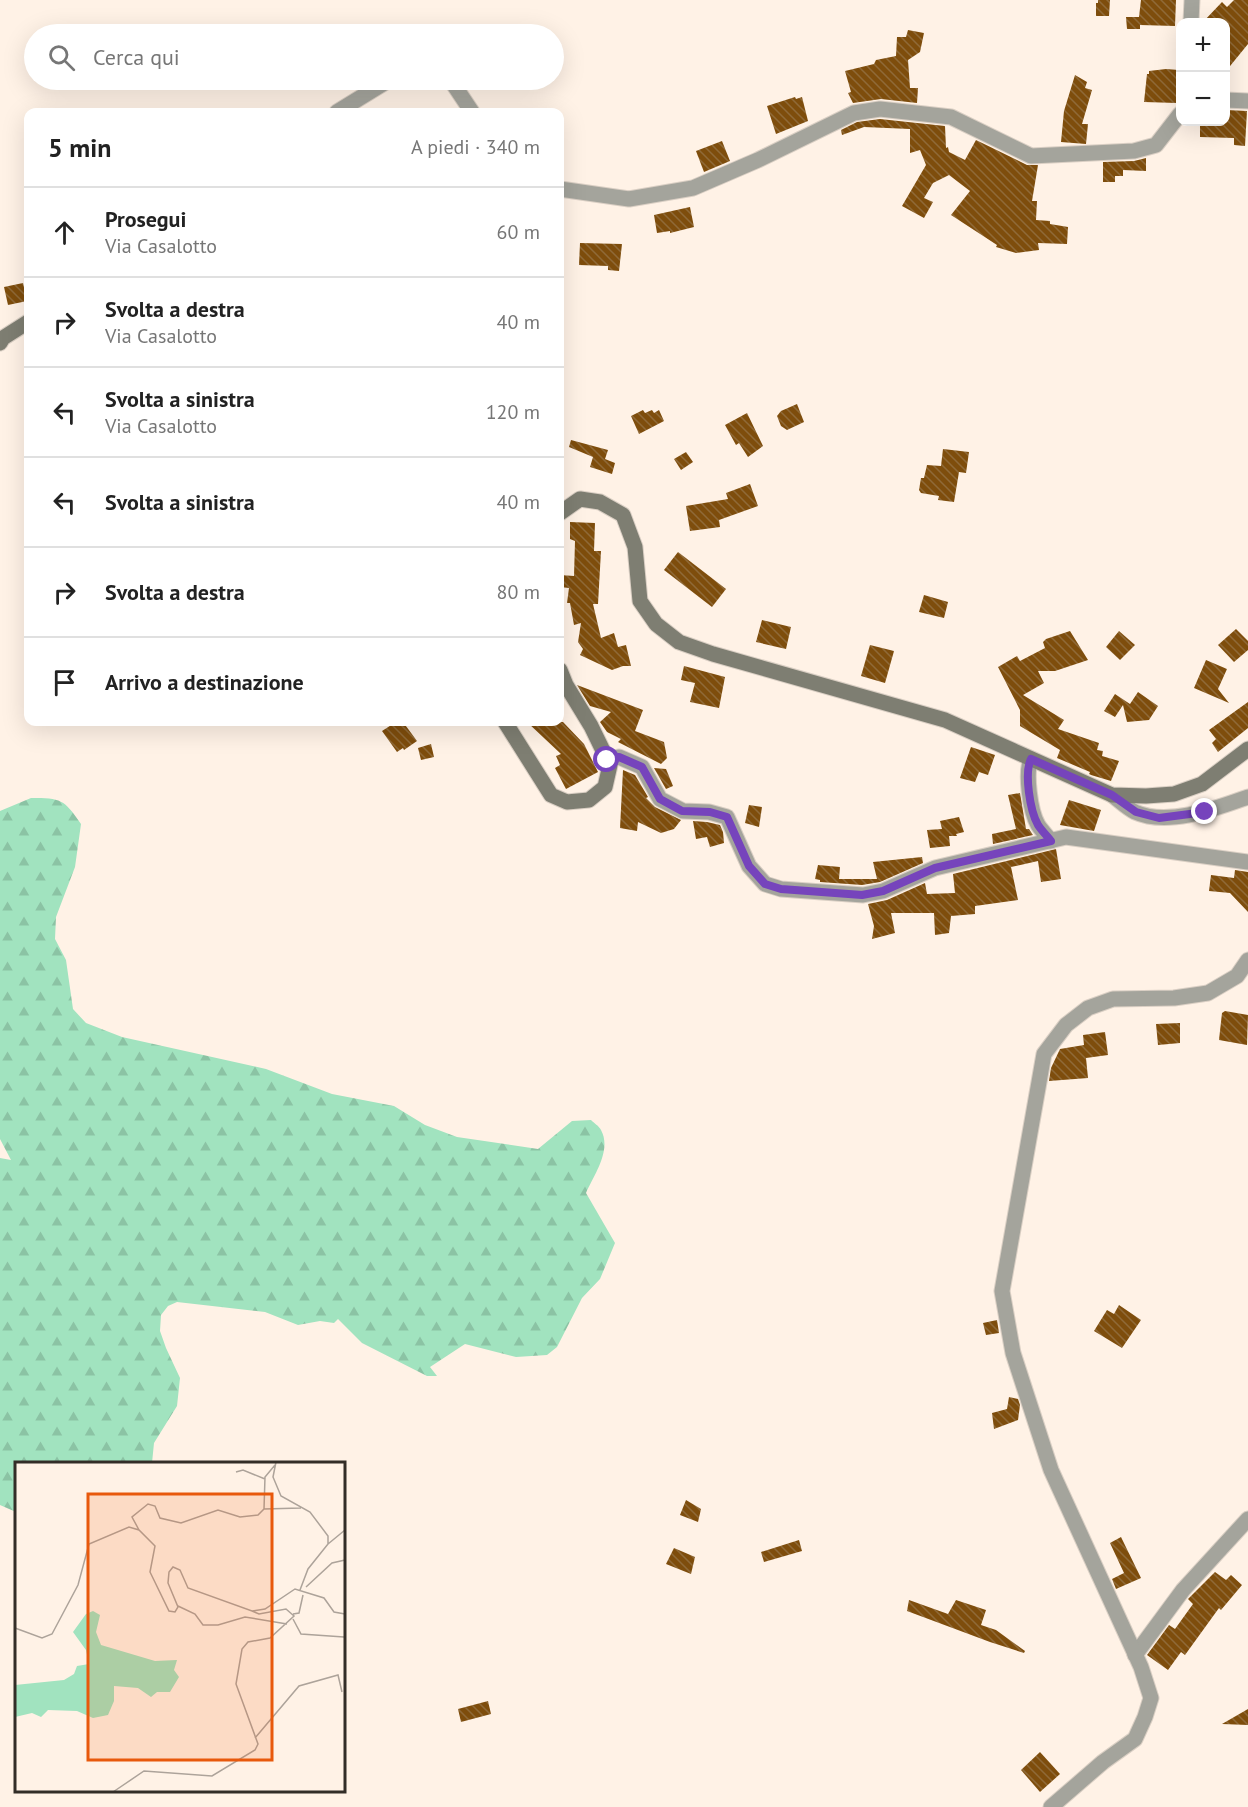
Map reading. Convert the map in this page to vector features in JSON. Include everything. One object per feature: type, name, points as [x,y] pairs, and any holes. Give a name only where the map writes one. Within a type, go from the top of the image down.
[{"type":"main road","points":[[0,343],[3,338],[24,325]]},
{"type":"main road","points":[[564,510],[580,499],[600,502],[623,515],[635,547],[640,602],[656,624],[679,642],[713,654],[945,720],[1112,795],[1174,794],[1202,784],[1248,749]]},
{"type":"main road","points":[[508,726],[551,795],[567,802],[589,800],[604,786],[610,765],[591,726],[564,680]]},
{"type":"street","points":[[1191,18],[1192,0]]},
{"type":"street","points":[[343,108],[372,90]]},
{"type":"street","points":[[457,90],[469,108]]},
{"type":"street","points":[[1230,100],[1248,101]]},
{"type":"street","points":[[564,190],[629,198],[693,188],[758,160],[854,113],[880,109],[951,117],[1031,156],[1134,151],[1156,145],[1176,119]]},
{"type":"street","points":[[607,760],[619,757],[642,767],[660,799],[682,811],[710,812],[727,817],[749,866],[765,884],[781,889],[862,895],[883,891],[935,868],[1066,837],[1248,862]]},
{"type":"street","points":[[1031,759],[1027,767],[1031,802],[1037,824],[1051,841]]},
{"type":"street","points":[[1112,795],[1136,812],[1159,818],[1205,812],[1248,797]]},
{"type":"street","points":[[1051,1807],[1103,1762],[1135,1739],[1151,1698],[1136,1655],[1051,1470],[1013,1353],[1002,1292],[1044,1054],[1066,1025],[1088,1008],[1113,999],[1174,998],[1208,993],[1237,976],[1248,960]]},
{"type":"street","points":[[1136,1655],[1183,1590],[1248,1519]]},
{"type":"green space","points":[[31,798],[56,800],[66,805],[81,824],[75,867],[56,917],[55,939],[66,960],[73,1009],[86,1023],[122,1037],[266,1069],[332,1094],[394,1106],[425,1125],[457,1137],[538,1149],[572,1121],[591,1120],[599,1127],[604,1138],[603,1154],[586,1193],[615,1243],[600,1279],[582,1298],[557,1347],[547,1355],[516,1357],[465,1344],[430,1367],[437,1376],[427,1376],[362,1343],[338,1319],[334,1323],[320,1321],[298,1325],[265,1312],[177,1302],[168,1306],[161,1315],[160,1331],[180,1378],[177,1406],[154,1443],[152,1462],[15,1462],[15,1512],[0,1505],[0,1158],[11,1160],[0,1139],[0,811]]},
{"type":"building","points":[[1098,0],[1110,0],[1109,16],[1096,16]]},
{"type":"building","points":[[1141,0],[1176,0],[1175,26],[1140,25],[1140,29],[1127,29],[1126,17],[1139,17]]},
{"type":"building","points":[[1234,0],[1248,0],[1248,44],[1230,66],[1230,18],[1207,18],[1222,2],[1227,7]]},
{"type":"building","points":[[908,30],[924,33],[920,52],[908,60],[910,88],[918,88],[917,103],[881,99],[853,103],[848,93],[851,92],[845,71],[874,64],[876,60],[896,56],[897,37],[906,37]]},
{"type":"building","points":[[1176,70],[1176,103],[1144,102],[1149,71]]},
{"type":"building","points":[[1075,75],[1087,82],[1085,88],[1092,90],[1082,124],[1088,124],[1086,144],[1061,142],[1064,111]]},
{"type":"building","points":[[795,97],[796,99],[802,97],[808,121],[776,134],[767,106]]},
{"type":"building","points":[[1230,110],[1247,111],[1245,146],[1234,145],[1234,138],[1200,137],[1200,126],[1230,126]]},
{"type":"building","points":[[880,119],[945,126],[946,148],[948,147],[949,152],[965,160],[976,140],[1027,165],[1038,165],[1032,201],[1037,201],[1036,220],[1050,221],[1050,224],[1068,227],[1067,244],[1038,243],[1039,250],[1016,253],[996,247],[997,245],[951,215],[970,191],[949,175],[933,183],[924,198],[933,202],[924,218],[902,206],[926,165],[920,150],[910,153],[910,129],[864,127],[842,135],[841,130],[857,122]]},
{"type":"building","points":[[722,141],[730,161],[704,172],[696,151]]},
{"type":"building","points":[[1146,158],[1146,171],[1123,170],[1123,176],[1115,176],[1115,182],[1103,182],[1103,162],[1134,161]]},
{"type":"building","points":[[690,207],[694,227],[670,233],[670,231],[657,233],[654,215]]},
{"type":"building","points":[[580,243],[622,244],[619,271],[608,270],[608,266],[579,265]]},
{"type":"building","points":[[23,283],[24,302],[8,305],[4,287]]},
{"type":"building","points":[[797,404],[804,422],[787,430],[781,426],[777,416],[781,411]]},
{"type":"building","points":[[643,410],[645,413],[652,410],[654,413],[659,410],[664,421],[639,434],[631,416]]},
{"type":"building","points":[[747,413],[763,446],[748,457],[739,443],[736,445],[725,425]]},
{"type":"building","points":[[571,440],[608,450],[605,459],[615,463],[612,474],[590,467],[593,457],[569,447]]},
{"type":"building","points":[[943,449],[969,452],[966,473],[959,472],[954,502],[938,500],[939,496],[921,493],[919,490],[927,465],[941,466]]},
{"type":"building","points":[[686,452],[693,462],[681,470],[674,459]]},
{"type":"building","points":[[750,484],[758,506],[719,520],[720,527],[690,531],[686,506],[728,499],[726,493]]},
{"type":"building","points":[[570,522],[595,523],[594,551],[601,551],[598,604],[593,604],[601,638],[614,633],[618,647],[626,645],[631,666],[612,670],[580,655],[583,649],[578,642],[581,623],[574,625],[570,603],[567,603],[569,588],[564,587],[564,575],[574,576],[575,541],[570,539]]},
{"type":"building","points":[[678,552],[726,589],[712,607],[664,570]]},
{"type":"building","points":[[924,595],[948,602],[944,618],[919,612]]},
{"type":"building","points":[[762,620],[791,627],[786,649],[756,642]]},
{"type":"building","points":[[1236,629],[1248,641],[1248,650],[1234,662],[1218,645]]},
{"type":"building","points":[[1070,631],[1088,660],[1055,671],[1038,671],[1044,683],[1023,695],[1064,720],[1058,729],[1099,743],[1097,750],[1103,751],[1102,756],[1119,761],[1111,781],[1091,775],[1090,772],[1057,758],[1060,750],[1020,726],[1020,710],[998,667],[1017,656],[1020,661],[1045,648],[1043,642],[1046,639]]},
{"type":"building","points":[[1119,631],[1135,645],[1120,660],[1106,647]]},
{"type":"building","points":[[870,645],[894,651],[885,683],[861,676]]},
{"type":"building","points":[[1206,660],[1227,669],[1218,689],[1229,703],[1194,688]]},
{"type":"building","points":[[684,666],[725,677],[719,708],[690,702],[695,683],[681,680]]},
{"type":"building","points":[[577,685],[643,710],[635,731],[664,742],[667,758],[661,764],[618,742],[621,739],[607,732],[600,722],[611,712],[590,706]]},
{"type":"building","points":[[1138,692],[1158,706],[1149,720],[1127,722],[1123,705],[1115,717],[1104,711],[1115,694],[1130,704]]},
{"type":"building","points":[[1248,702],[1248,728],[1218,752],[1212,743],[1216,739],[1209,730]]},
{"type":"building","points":[[564,723],[584,744],[598,772],[566,789],[555,768],[560,765],[556,756],[561,754],[531,726],[564,726]]},
{"type":"building","points":[[390,726],[406,726],[417,741],[397,752],[382,731]]},
{"type":"building","points":[[431,744],[434,757],[421,760],[418,748]]},
{"type":"building","points":[[971,747],[995,755],[988,775],[979,772],[975,782],[960,778]]},
{"type":"building","points":[[654,768],[666,769],[673,786],[666,789]]},
{"type":"building","points":[[623,770],[635,775],[648,797],[646,798],[655,807],[681,820],[674,829],[661,833],[638,822],[637,831],[620,828]]},
{"type":"building","points":[[1020,793],[1026,829],[1029,829],[1033,835],[993,844],[992,834],[1016,829],[1008,795]]},
{"type":"building","points":[[1069,800],[1101,810],[1094,831],[1060,825]]},
{"type":"building","points":[[749,805],[762,807],[759,827],[745,823]]},
{"type":"building","points":[[959,817],[964,832],[956,834],[957,836],[949,836],[950,846],[930,848],[927,830],[942,829],[940,821]]},
{"type":"building","points":[[693,821],[720,825],[724,843],[710,847],[707,837],[696,839]]},
{"type":"building","points":[[1056,849],[1061,879],[1041,882],[1038,861],[1011,867],[1018,900],[975,906],[975,914],[951,916],[949,933],[935,935],[934,913],[891,913],[895,933],[872,939],[874,926],[868,904],[887,900],[925,883],[927,894],[955,893],[953,874]]},
{"type":"building","points":[[922,857],[923,863],[880,882],[862,885],[820,882],[815,879],[818,865],[840,867],[839,879],[877,879],[873,862]]},
{"type":"building","points":[[1235,870],[1248,872],[1248,912],[1230,893],[1209,891],[1211,875],[1234,878]]},
{"type":"building","points":[[1225,1011],[1248,1015],[1247,1045],[1219,1040],[1222,1013]]},
{"type":"building","points":[[1180,1023],[1180,1043],[1158,1045],[1156,1024]]},
{"type":"building","points":[[1105,1032],[1108,1055],[1086,1058],[1088,1078],[1049,1081],[1051,1068],[1060,1049],[1084,1045],[1083,1035]]},
{"type":"building","points":[[1119,1305],[1141,1320],[1122,1348],[1094,1331],[1107,1310],[1114,1314]]},
{"type":"building","points":[[997,1320],[999,1333],[986,1335],[983,1323]]},
{"type":"building","points":[[1009,1397],[1018,1399],[1020,1405],[1018,1420],[994,1429],[992,1413],[1007,1409]]},
{"type":"building","points":[[686,1500],[701,1509],[698,1522],[680,1515]]},
{"type":"building","points":[[1121,1537],[1141,1578],[1116,1589],[1112,1579],[1124,1573],[1110,1543]]},
{"type":"building","points":[[799,1540],[802,1551],[764,1562],[761,1552]]},
{"type":"building","points":[[674,1548],[695,1557],[691,1574],[666,1564]]},
{"type":"building","points":[[1215,1572],[1226,1580],[1231,1575],[1242,1585],[1221,1610],[1219,1608],[1185,1655],[1181,1652],[1168,1670],[1147,1655],[1169,1625],[1175,1629],[1193,1604],[1188,1599]]},
{"type":"building","points":[[909,1600],[948,1614],[956,1600],[986,1610],[981,1625],[996,1630],[1025,1651],[1024,1653],[990,1642],[907,1611]]},
{"type":"building","points":[[488,1701],[491,1714],[461,1722],[458,1709]]},
{"type":"building","points":[[1248,1709],[1248,1725],[1222,1724]]},
{"type":"building","points":[[1040,1752],[1060,1774],[1040,1792],[1021,1770]]},
{"type":"route","points":[[607,760],[619,757],[642,767],[660,799],[682,811],[710,812],[727,817],[749,866],[765,884],[781,889],[862,895],[883,891],[935,868],[1051,841],[1037,824],[1031,802],[1027,767],[1031,759],[1112,795],[1136,812],[1159,818],[1205,812]]}]
